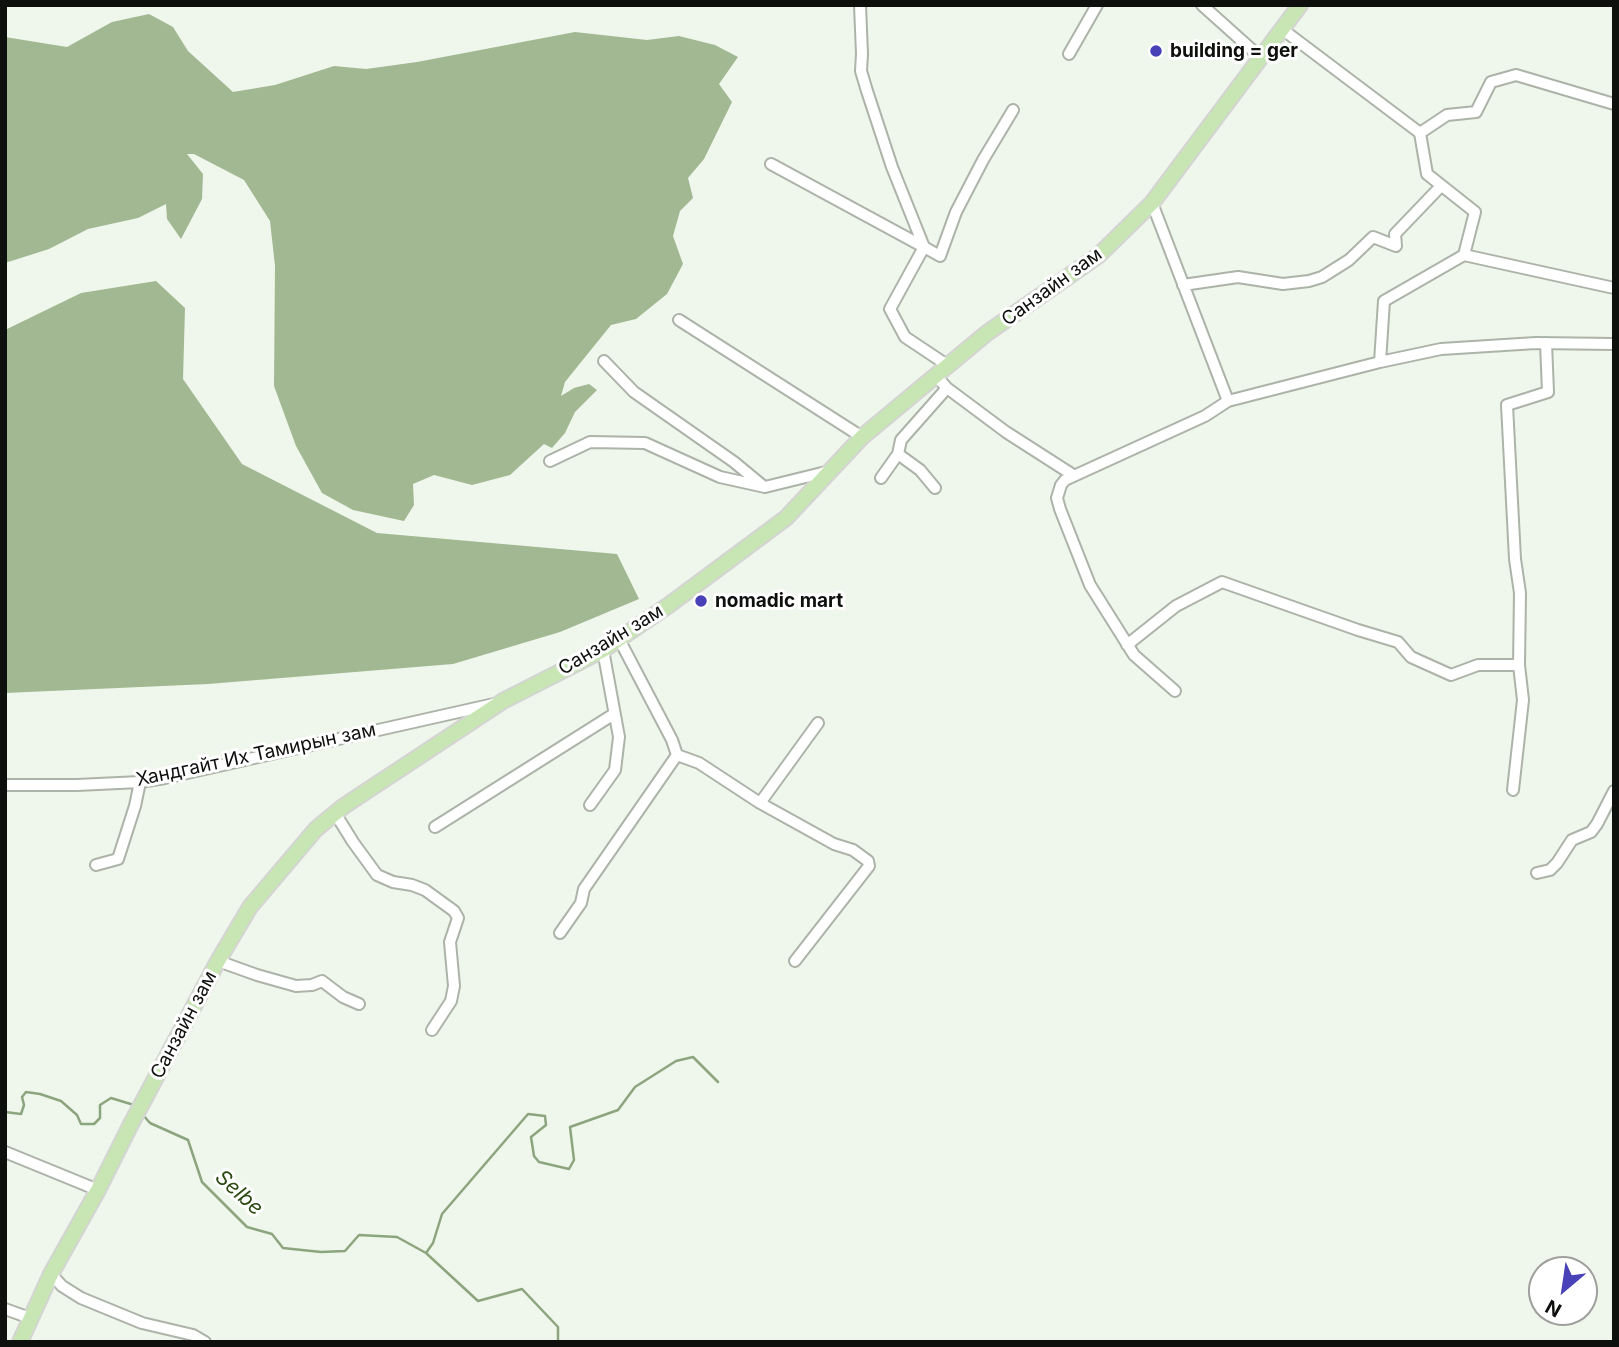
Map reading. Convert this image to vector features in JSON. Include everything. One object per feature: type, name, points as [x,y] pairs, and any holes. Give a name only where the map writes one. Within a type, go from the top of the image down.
[{"type":"main road","name":"Санзайн зам","points":[[20,1342],[51,1274],[218,961],[250,907],[316,829],[335,813],[503,701],[603,650],[669,605],[786,518],[862,437],[987,333],[1099,255],[1152,203],[1300,5]]},
{"type":"street","points":[[860,5],[861,71],[892,167],[925,247]]},
{"type":"street","points":[[1069,54],[1097,5]]},
{"type":"street","points":[[1202,5],[1260,57]]},
{"type":"street","points":[[1282,29],[1420,133],[1427,174],[1475,212],[1464,255]]},
{"type":"street","points":[[1420,133],[1447,116],[1476,112],[1491,82],[1516,75],[1614,104]]},
{"type":"street","points":[[771,164],[940,256],[956,212],[1013,110]]},
{"type":"street","points":[[1183,285],[1238,277],[1283,284],[1322,277],[1349,260],[1373,237],[1396,246],[1395,234],[1441,186]]},
{"type":"street","points":[[1152,203],[1228,401]]},
{"type":"street","points":[[925,247],[890,309],[905,337],[947,365]]},
{"type":"street","points":[[1380,362],[1384,301],[1464,255],[1614,288]]},
{"type":"street","points":[[679,320],[862,437]]},
{"type":"street","points":[[1513,790],[1523,700],[1519,665],[1520,593],[1515,559],[1507,405],[1548,393],[1546,343]]},
{"type":"street","points":[[1175,691],[1134,655],[1090,585],[1057,498],[1065,480],[1205,416],[1228,401],[1380,362],[1441,349],[1546,343],[1614,344]]},
{"type":"street","points":[[604,361],[634,392],[734,461],[765,487]]},
{"type":"street","points":[[935,375],[947,388],[1006,432],[1073,475]]},
{"type":"street","points":[[881,478],[898,454],[901,440],[947,388]]},
{"type":"street","points":[[550,461],[590,442],[645,443],[720,477],[765,487],[830,471]]},
{"type":"street","points":[[898,454],[920,470],[936,488]]},
{"type":"street","points":[[1127,645],[1176,606],[1222,582],[1398,642],[1411,657],[1451,675],[1478,665],[1519,665]]},
{"type":"street","points":[[619,639],[672,740],[677,755]]},
{"type":"street","points":[[590,805],[615,770],[619,737],[603,650]]},
{"type":"street","name":"Хандгайт Их Тамирын зам","points":[[5,785],[140,782],[503,701]]},
{"type":"street","points":[[435,827],[614,714]]},
{"type":"street","points":[[760,803],[818,723]]},
{"type":"street","points":[[677,755],[699,763],[760,803],[834,844],[853,849],[868,860],[869,866],[795,961]]},
{"type":"street","points":[[560,933],[581,903],[584,889],[677,755]]},
{"type":"street","points":[[96,865],[118,859],[140,782]]},
{"type":"street","points":[[1537,873],[1550,870],[1558,863],[1572,840],[1591,832],[1614,791]]},
{"type":"street","points":[[335,813],[377,875],[425,890],[454,911],[458,918],[450,942],[453,994],[432,1030]]},
{"type":"street","points":[[218,961],[296,985],[312,985],[322,981],[343,997],[359,1004]]},
{"type":"street","points":[[5,1152],[98,1190]]},
{"type":"street","points":[[51,1274],[62,1286],[81,1298],[142,1323],[193,1335],[205,1342]]},
{"type":"street","points":[[5,1309],[30,1318]]},
{"type":"green space","points":[[149,14],[173,27],[188,51],[233,92],[275,85],[334,66],[366,69],[417,62],[575,32],[647,40],[679,36],[715,45],[738,57],[719,84],[732,102],[704,159],[688,178],[693,198],[680,211],[673,236],[683,264],[667,294],[636,319],[611,325],[565,382],[561,396],[574,388],[589,384],[597,390],[575,412],[565,433],[552,448],[544,444],[510,475],[472,485],[434,475],[413,484],[414,505],[404,521],[353,510],[322,493],[296,446],[274,386],[275,266],[270,221],[244,180],[194,154],[187,154],[203,174],[202,199],[181,239],[167,219],[166,204],[138,218],[88,229],[49,249],[5,263],[5,37],[67,47],[112,22]]},
{"type":"green space","points":[[156,281],[185,308],[183,379],[242,464],[377,533],[617,554],[639,599],[560,632],[453,664],[208,684],[5,693],[5,330],[81,293]]},
{"type":"waterway","points":[[426,1253],[433,1243],[442,1214],[528,1114],[545,1116],[546,1125],[531,1137],[534,1156],[539,1162],[569,1169],[574,1160],[570,1127],[618,1110],[635,1087],[676,1061],[693,1057],[718,1082]]},
{"type":"waterway","name":"Selbe","points":[[5,1112],[21,1114],[24,1105],[22,1097],[26,1092],[61,1101],[77,1115],[81,1124],[94,1124],[100,1118],[100,1105],[111,1098],[134,1105]]},
{"type":"waterway","name":"Selbe","points":[[143,1115],[150,1123],[188,1140],[202,1182],[247,1227],[272,1234],[283,1248],[321,1252],[345,1251],[359,1235],[397,1237],[426,1253],[478,1301],[522,1289],[558,1327],[558,1342]]},
{"type":"place","name":"building = ger","points":[[1156,51]]},
{"type":"place","name":"nomadic mart","points":[[701,601]]}]
